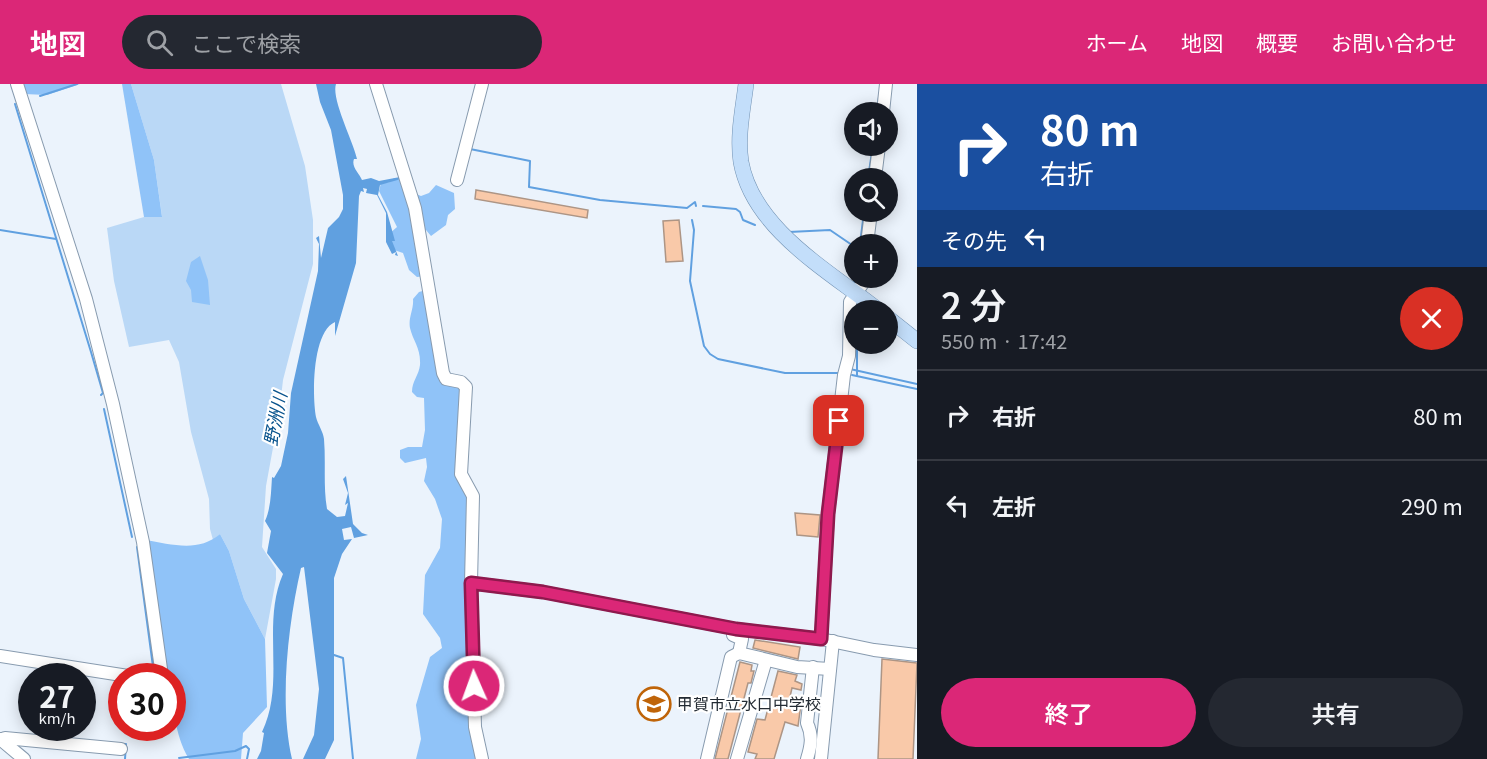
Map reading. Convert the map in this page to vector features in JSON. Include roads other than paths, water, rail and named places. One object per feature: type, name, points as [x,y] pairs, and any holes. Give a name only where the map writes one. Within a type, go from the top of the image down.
[{"type":"main road","points":[[746,84],[740,153],[745,177],[755,199],[777,228],[865,300]]},
{"type":"main road","points":[[898,326],[917,341]]},
{"type":"street","points":[[17,84],[86,299],[113,404],[143,542],[160,663]]},
{"type":"street","points":[[376,84],[415,208],[443,373],[446,379],[461,382],[466,387],[461,474],[473,496],[471,583],[475,727],[482,759]]},
{"type":"street","points":[[457,180],[482,84]]},
{"type":"street","points":[[884,102],[886,84]]},
{"type":"street","points":[[821,759],[830,669],[827,640],[828,514],[844,375],[849,356],[850,302],[859,288]]},
{"type":"street","points":[[471,583],[543,592],[736,629],[827,640],[874,650],[917,655]]},
{"type":"street","points":[[733,634],[742,639],[739,653]]},
{"type":"street","points":[[707,759],[731,657],[739,653],[797,667],[830,669]]},
{"type":"street","points":[[0,656],[108,673]]},
{"type":"street","points":[[737,759],[766,660]]},
{"type":"street","points":[[807,759],[811,739],[811,731],[807,723],[813,667]]},
{"type":"street","points":[[0,740],[5,738],[121,749]]},
{"type":"street","points":[[0,740],[24,759]]},
{"type":"waterway","points":[[40,96],[77,84]]},
{"type":"waterway","points":[[878,102],[879,97]]},
{"type":"waterway","points":[[15,104],[91,352],[103,393],[101,395]]},
{"type":"waterway","points":[[470,149],[530,161],[529,187],[600,200],[687,208],[695,202],[696,206]]},
{"type":"waterway","points":[[870,168],[871,156]]},
{"type":"waterway","points":[[703,206],[736,209],[743,220],[755,225]]},
{"type":"waterway","points":[[692,220],[694,230],[690,281],[704,346],[710,354],[718,359],[785,373],[839,373]]},
{"type":"waterway","points":[[861,234],[863,222]]},
{"type":"waterway","points":[[0,230],[56,239]]},
{"type":"waterway","points":[[789,232],[830,230],[844,240]]},
{"type":"waterway","points":[[857,354],[857,376]]},
{"type":"waterway","points":[[850,369],[917,384]]},
{"type":"waterway","points":[[852,375],[917,389]]},
{"type":"waterway","points":[[104,409],[132,537]]},
{"type":"waterway","points":[[137,547],[153,663]]},
{"type":"waterway","points":[[334,655],[343,658],[353,759]]},
{"type":"waterway","points":[[123,744],[126,744],[125,759]]},
{"type":"waterway","points":[[179,758],[235,751],[246,746],[249,749],[247,759]]},
{"type":"place","name":"甲賀市立水口中学校","points":[[654,704]]},
{"type":"water label","name":"野洲川","points":[[276,419]]}]
